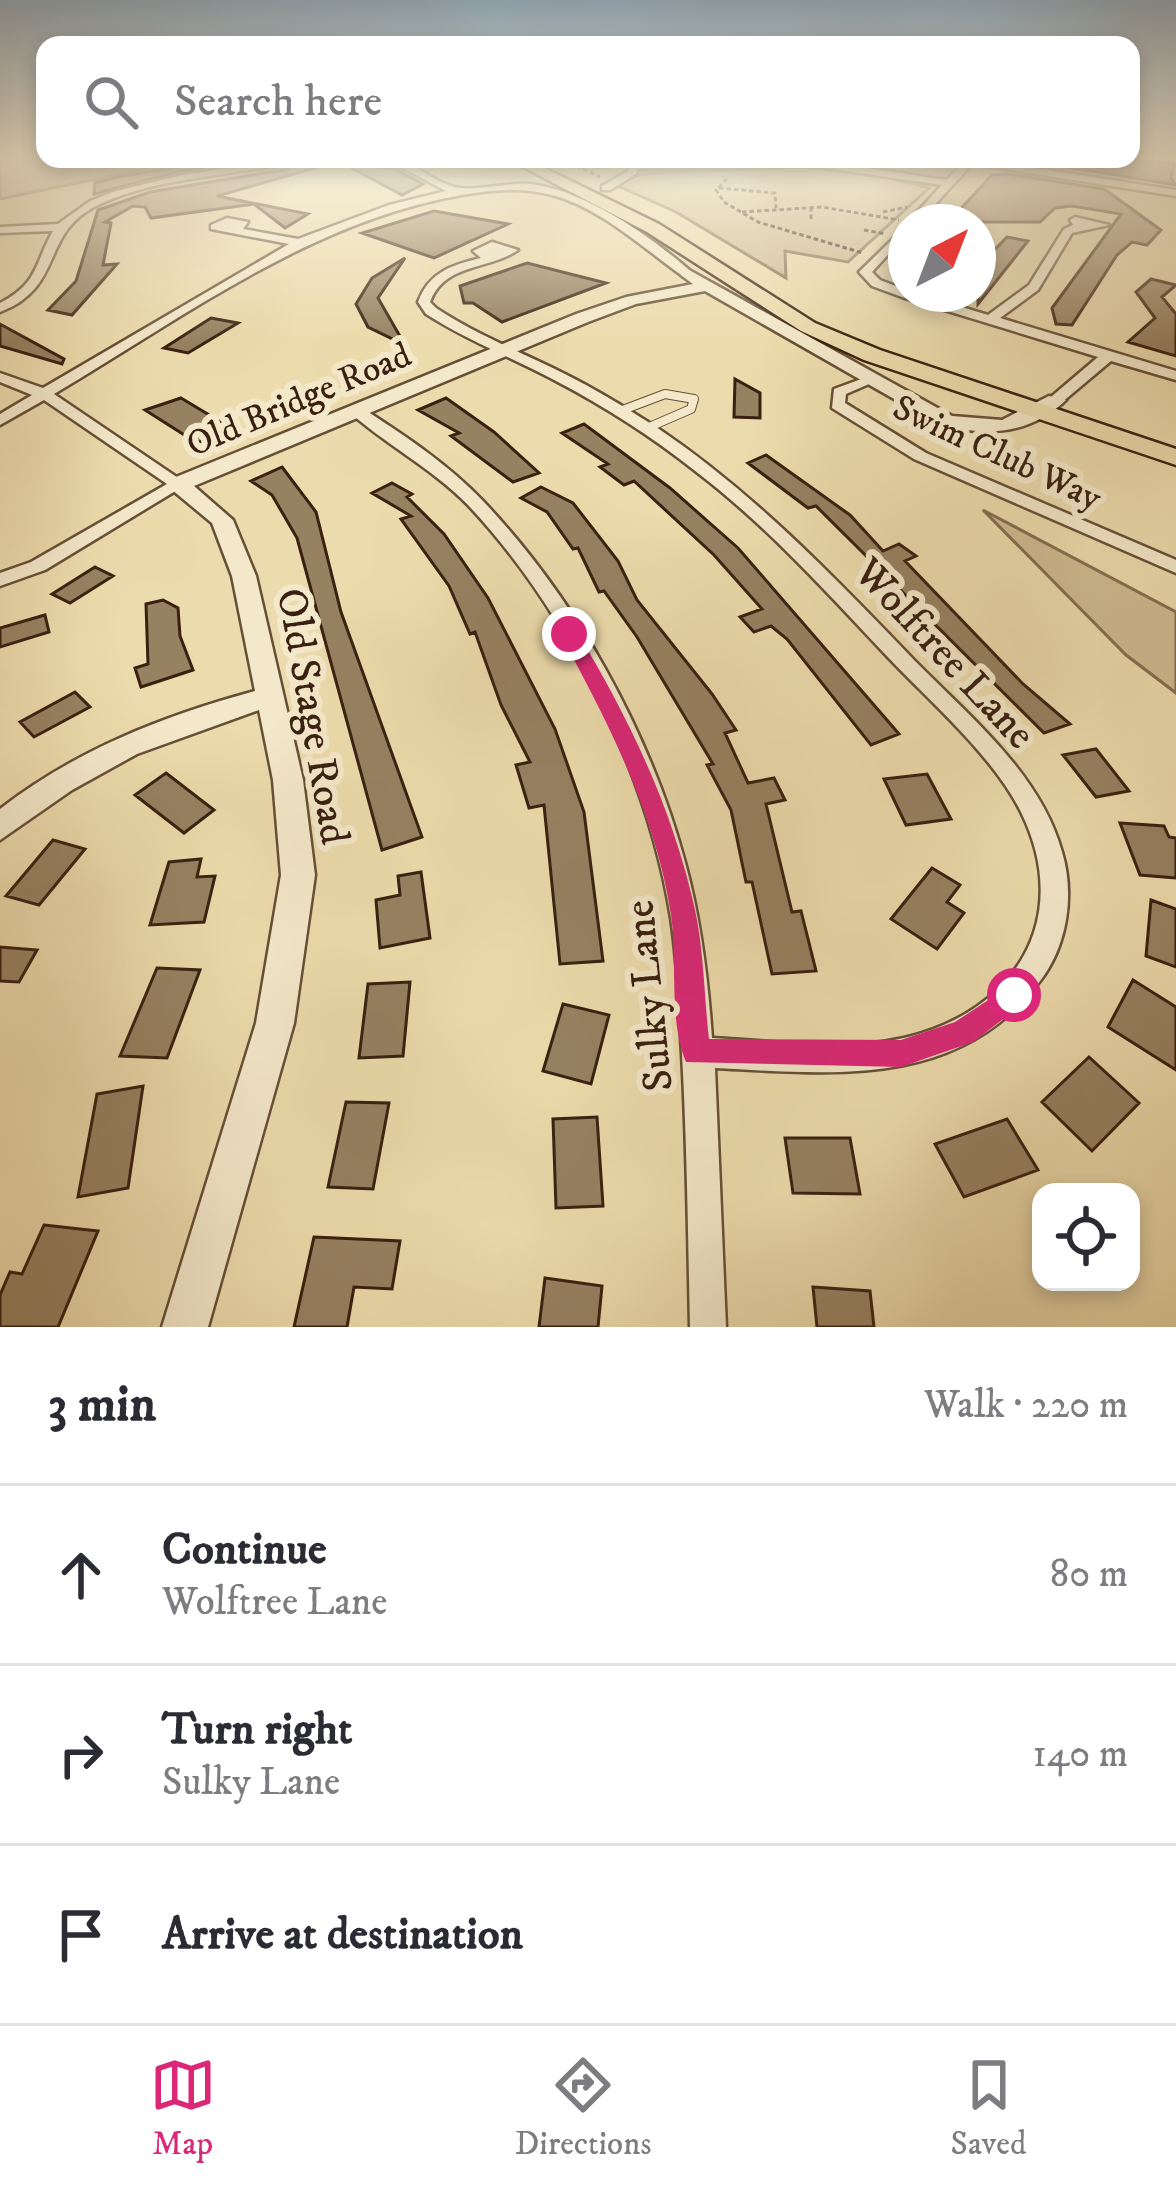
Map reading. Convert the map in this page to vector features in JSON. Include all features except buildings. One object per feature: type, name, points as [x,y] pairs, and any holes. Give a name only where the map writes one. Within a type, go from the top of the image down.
[{"type":"main road","points":[[636,219],[808,327],[1047,406],[1176,439]]},
{"type":"main road","points":[[659,219],[820,315],[1176,457]]},
{"type":"street","points":[[0,308],[40,282],[60,227],[69,219]]},
{"type":"street","points":[[0,420],[299,243],[364,219]]},
{"type":"street","points":[[608,219],[705,286],[869,381],[974,430],[1000,430],[1047,406],[1109,356]]},
{"type":"street","points":[[991,320],[1034,287],[1068,231],[1079,226]]},
{"type":"street","points":[[0,230],[60,227]]},
{"type":"street","points":[[233,230],[299,243]]},
{"type":"street","points":[[888,245],[865,272],[888,287]]},
{"type":"street","name":"Wolftree Lane","points":[[485,256],[434,282],[424,302],[444,320],[647,428],[802,554],[983,745],[1032,809],[1047,844],[1054,886],[1053,925],[1035,972],[992,1015],[963,1033],[901,1053],[696,1052]]},
{"type":"street","name":"Old Bridge Road","points":[[0,580],[38,566],[179,484],[688,274]]},
{"type":"street","name":"Old Bridge Road","points":[[632,300],[705,286]]},
{"type":"street","points":[[965,312],[1176,376]]},
{"type":"street","name":"Old Stage Road","points":[[0,377],[44,394],[179,484],[221,520],[233,544],[296,830],[294,925],[274,1023],[185,1327]]},
{"type":"street","name":"Swim Club Way","points":[[869,381],[839,392],[837,405],[920,456],[1176,567]]},
{"type":"street","name":"Sulky Lane","points":[[354,410],[442,472],[508,541],[534,576],[624,732],[645,778],[683,914],[696,1052],[708,1327]]},
{"type":"street","points":[[0,827],[108,752],[150,732],[269,697]]},
{"type":"lane","points":[[620,411],[665,394],[694,399],[692,409],[647,428]]},
{"type":"path","points":[[757,219],[789,234],[863,253]]},
{"type":"path","points":[[863,230],[886,234]]},
{"type":"shaded area","points":[[688,219],[888,219],[888,225],[848,262],[785,251],[786,278]]},
{"type":"shaded area","points":[[983,510],[1176,612],[1176,693],[1126,655]]},
{"type":"route","points":[[569,634],[624,732],[665,840],[683,914],[696,1052],[901,1053],[963,1033],[1014,995]]}]
